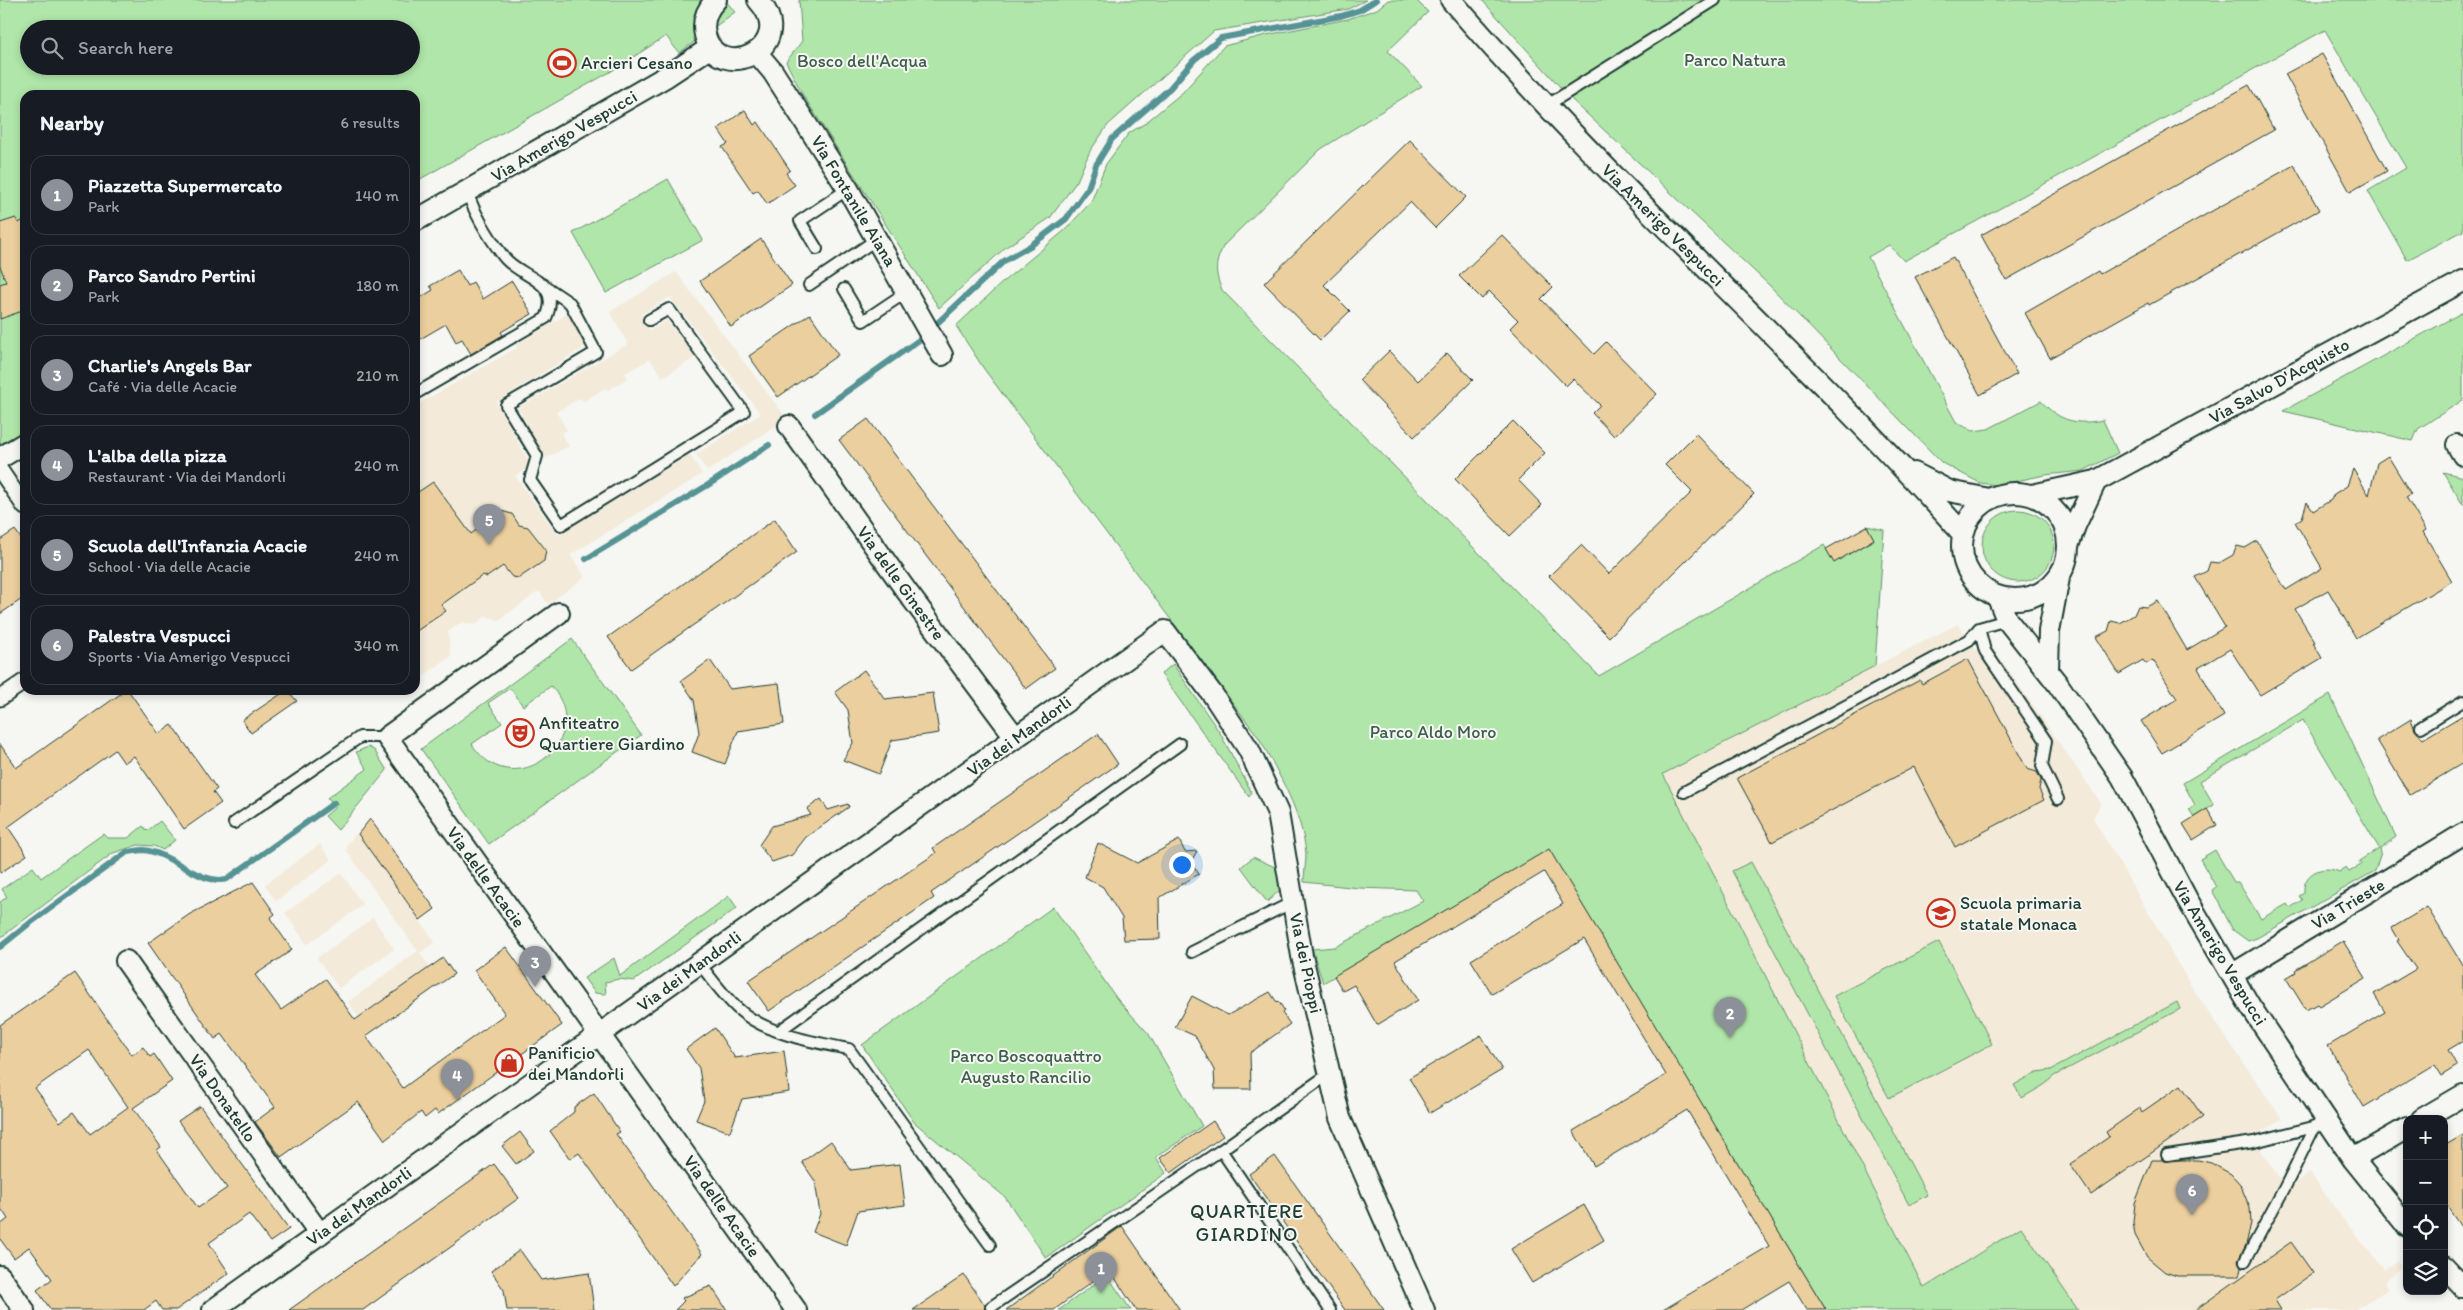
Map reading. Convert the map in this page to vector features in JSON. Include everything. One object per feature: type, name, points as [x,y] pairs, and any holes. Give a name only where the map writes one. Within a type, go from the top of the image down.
[{"type":"street","points":[[716,0],[705,16],[704,27],[711,47],[728,58],[738,59],[757,53],[769,36],[770,26],[765,7],[758,0]]},
{"type":"street","name":"Via Amerigo Vespucci","points":[[1451,0],[1546,106],[1880,446],[1963,534]]},
{"type":"street","name":"Via Amerigo Vespucci","points":[[420,218],[667,76],[711,47]]},
{"type":"street","name":"Via Fontanile Aiana","points":[[757,53],[773,72],[848,189],[908,291],[942,355]]},
{"type":"street","name":"Via Salvo D'Acquisto","points":[[2032,495],[2096,481],[2463,281]]},
{"type":"street","name":"Via delle Ginestre","points":[[789,426],[899,581],[1016,738]]},
{"type":"street","points":[[0,458],[20,446]]},
{"type":"street","name":"Via Amerigo Vespucci","points":[[1880,446],[1916,474],[1949,491],[1989,500]]},
{"type":"street","points":[[0,470],[20,500]]},
{"type":"street","points":[[2068,546],[2096,481]]},
{"type":"street","points":[[2048,670],[2049,631],[2059,578],[2067,559],[2068,539],[2062,520],[2049,505],[2032,495],[2017,492],[2003,494],[1989,500],[1972,514],[1963,534],[1962,554],[1968,572],[1981,588],[1998,598],[2015,600],[2032,598],[2047,590],[2059,578]]},
{"type":"street","name":"Via Amerigo Vespucci","points":[[1998,598],[2007,620],[2048,670],[2122,778],[2187,899],[2322,1124],[2403,1221]]},
{"type":"street","points":[[387,737],[559,613]]},
{"type":"street","name":"Via dei Mandorli","points":[[213,1310],[1165,631]]},
{"type":"street","name":"Via dei Pioppi","points":[[1165,631],[1213,695],[1249,750],[1278,813],[1302,956],[1340,1118],[1424,1310]]},
{"type":"street","points":[[0,698],[20,684]]},
{"type":"street","name":"Via delle Acacie","points":[[387,737],[796,1310]]},
{"type":"street","name":"Via Trieste","points":[[2233,974],[2463,834]]},
{"type":"street","name":"Via Donatello","points":[[126,961],[320,1234]]},
{"type":"street","points":[[2429,1115],[2463,1095]]},
{"type":"street","points":[[2353,1159],[2403,1130]]},
{"type":"street","points":[[2448,1271],[2463,1287]]},
{"type":"street","points":[[0,1276],[24,1310]]},
{"type":"lane","points":[[1546,106],[1715,0]]},
{"type":"lane","points":[[818,249],[800,221],[848,189]]},
{"type":"lane","points":[[467,191],[471,204],[503,256],[511,265],[520,269],[570,303],[596,352],[506,404],[537,456],[530,480],[561,525],[744,412],[670,309],[649,320]]},
{"type":"lane","points":[[809,285],[877,239]]},
{"type":"lane","points":[[420,391],[546,318],[551,306],[549,294],[542,284]]},
{"type":"lane","points":[[844,289],[863,321],[908,291]]},
{"type":"lane","points":[[1684,792],[1969,640],[1979,628],[2007,620]]},
{"type":"lane","points":[[1979,628],[1985,651],[2046,741],[2042,766],[2058,799]]},
{"type":"lane","points":[[2421,728],[2463,701]]},
{"type":"lane","points":[[234,823],[360,737],[387,737]]},
{"type":"lane","points":[[779,1031],[1180,744]]},
{"type":"lane","points":[[1192,952],[1293,902]]},
{"type":"lane","points":[[699,963],[738,1008],[759,1022],[779,1031],[849,1049],[990,1245]]},
{"type":"lane","points":[[991,1307],[1330,1073]]},
{"type":"lane","points":[[2168,1155],[2254,1142],[2322,1124]]},
{"type":"lane","points":[[2245,1261],[2322,1124]]},
{"type":"lane","points":[[1221,1150],[1330,1310]]},
{"type":"shaded area","points":[[676,272],[787,419],[707,471],[696,454],[761,414],[670,297],[641,314],[650,330],[667,321],[696,357],[663,377],[650,359],[625,373],[628,378],[608,390],[605,388],[584,401],[580,398],[556,412],[567,430],[561,434],[569,446],[546,458],[518,408],[628,344],[610,312]]},
{"type":"shaded area","points":[[568,314],[586,346],[496,402],[531,466],[515,476],[558,535],[690,455],[702,474],[570,555],[585,577],[548,604],[539,591],[499,620],[486,616],[475,625],[462,622],[456,626],[448,632],[451,656],[420,678],[420,403],[517,348],[516,345]]},
{"type":"shaded area","name":"Scuola primaria statale Monaca","points":[[1958,624],[1979,654],[1993,648],[2101,803],[2093,818],[2191,986],[2282,1119],[2261,1132],[2261,1152],[2280,1178],[2295,1184],[2310,1173],[2342,1218],[2384,1269],[2397,1262],[2401,1267],[2384,1282],[2389,1289],[2353,1310],[2078,1310],[2021,1228],[1924,1288],[1663,774]]},
{"type":"shaded area","points":[[357,832],[435,942],[420,953],[430,967],[359,1017],[348,1002],[418,951],[346,850],[348,848],[346,846]]},
{"type":"shaded area","points":[[320,844],[331,860],[276,901],[265,885]]},
{"type":"shaded area","points":[[341,873],[363,905],[307,944],[285,913]]},
{"type":"shaded area","points":[[373,918],[394,949],[339,988],[317,958]]},
{"type":"green space","points":[[0,0],[725,0],[735,12],[679,53],[666,36],[610,72],[420,179],[420,90],[20,90],[20,434],[0,445]]},
{"type":"green space","name":"Bosco dell'Acqua","points":[[799,0],[1366,0],[1348,9],[1214,31],[1108,125],[1090,151],[1077,181],[1050,218],[1006,247],[939,308],[803,95],[786,62],[802,41]]},
{"type":"green space","name":"Parco Aldo Moro","points":[[1388,0],[1416,0],[1428,12],[1388,51],[1422,86],[1321,149],[1224,245],[1217,267],[1222,290],[1599,676],[1824,545],[1834,562],[1874,540],[1867,526],[1884,530],[1875,666],[1663,774],[1924,1288],[2021,1227],[2078,1310],[1826,1310],[1549,850],[1323,983],[1312,949],[1335,947],[1423,901],[1416,890],[1359,888],[1304,882],[1306,854],[1300,824],[1288,794],[1259,738],[984,369],[956,326],[1004,281],[1064,231],[1091,202],[1106,164],[1129,133],[1144,124],[1183,92],[1224,46],[1266,35],[1348,19],[1377,9]]},
{"type":"green space","name":"Parco Natura","points":[[1482,0],[2463,0],[2463,231],[2407,260],[2368,191],[2406,168],[2325,30],[1904,261],[1889,245],[1868,257],[1956,422],[1973,431],[1988,429],[2041,401],[2062,418],[2077,422],[2103,420],[2118,453],[2083,471],[2045,475],[1997,485],[1980,483],[1942,463],[1769,285],[1571,99]]},
{"type":"green space","points":[[668,179],[703,240],[606,293],[573,233]]},
{"type":"green space","points":[[2463,312],[2463,400],[2418,429],[2413,441],[2283,411]]},
{"type":"green space","points":[[2443,472],[2463,477],[2463,505]]},
{"type":"green space","points":[[2018,510],[2032,513],[2044,520],[2051,532],[2054,546],[2051,560],[2044,572],[2032,579],[2018,582],[2004,579],[1992,572],[1985,560],[1982,546],[1985,532],[1992,520],[2004,513]]},
{"type":"green space","points":[[572,639],[641,735],[489,844],[421,749]],"holes":[[[551,686],[563,707],[564,727],[557,745],[544,759],[527,768],[508,769],[489,762],[472,744],[502,723],[488,703],[510,688],[523,706]]]},
{"type":"green space","points":[[1173,664],[1220,733],[1252,793],[1249,797],[1161,674]]},
{"type":"green space","points":[[2330,695],[2396,837],[2380,848],[2381,852],[2375,871],[2257,938],[2248,941],[2233,930],[2212,890],[2216,887],[2200,859],[2215,850],[2234,882],[2238,882],[2261,919],[2287,904],[2290,908],[2302,900],[2299,896],[2304,893],[2306,880],[2310,875],[2326,869],[2339,872],[2346,868],[2349,872],[2361,865],[2359,861],[2379,848],[2303,720],[2200,781],[2214,805],[2194,817],[2189,809],[2195,805],[2183,783]]},
{"type":"green space","points":[[368,747],[374,750],[387,770],[338,830],[325,816],[338,805],[327,798],[367,769],[356,752]]},
{"type":"green space","points":[[160,821],[175,840],[163,850],[154,846],[138,845],[113,853],[0,938],[0,902],[7,897],[2,889],[33,867],[41,878],[103,834],[107,838],[128,838],[143,826],[147,831]]},
{"type":"green space","points":[[1253,857],[1277,868],[1281,889],[1267,902],[1241,867]]},
{"type":"green space","points":[[1751,862],[1927,1195],[1909,1205],[1732,871]]},
{"type":"green space","points":[[729,896],[737,908],[634,981],[619,979],[605,982],[606,994],[595,993],[584,978],[614,958],[620,976]]},
{"type":"green space","name":"Parco Boscoquattro Augusto Rancilio","points":[[1053,907],[1117,999],[1148,1033],[1202,1126],[1156,1157],[1166,1173],[1046,1258],[1005,1197],[914,1122],[862,1045]]},
{"type":"green space","points":[[1939,942],[1992,1044],[1889,1098],[1834,996]]},
{"type":"green space","points":[[2177,1002],[2180,1009],[2054,1076],[2044,1085],[2022,1098],[2014,1085],[2037,1072],[2051,1070]]},
{"type":"green space","points":[[1107,1275],[1131,1310],[1059,1310]]},
{"type":"building","points":[[2322,54],[2387,171],[2350,192],[2285,74]]},
{"type":"building","points":[[2249,85],[2274,130],[2006,280],[1981,235]]},
{"type":"building","points":[[745,110],[754,125],[758,122],[790,170],[786,173],[795,185],[767,204],[758,190],[753,193],[722,147],[728,144],[718,129]]},
{"type":"building","points":[[1410,140],[1466,197],[1435,228],[1410,202],[1324,285],[1350,311],[1320,340],[1264,283]]},
{"type":"building","points":[[2294,165],[2319,210],[2050,358],[2025,313],[2098,271],[2100,274]]},
{"type":"building","points":[[16,218],[18,223],[20,222],[20,312],[0,319],[0,284],[6,282],[0,266],[0,223]]},
{"type":"building","points":[[1502,235],[1553,287],[1541,299],[1594,354],[1606,342],[1657,394],[1614,436],[1592,413],[1600,405],[1573,379],[1566,386],[1510,328],[1518,320],[1489,291],[1482,299],[1459,276]]},
{"type":"building","points":[[761,239],[792,285],[731,327],[700,281]]},
{"type":"building","points":[[1953,257],[2017,374],[1980,395],[1915,277]]},
{"type":"building","points":[[458,270],[467,286],[473,282],[483,299],[512,281],[532,314],[501,332],[503,335],[471,354],[462,339],[456,342],[446,324],[420,339],[420,298],[433,290],[430,286]]},
{"type":"building","points":[[810,314],[838,355],[778,397],[749,356]]},
{"type":"building","points":[[1389,351],[1418,381],[1447,353],[1473,380],[1414,437],[1359,380]]},
{"type":"building","points":[[868,419],[1055,668],[1026,689],[839,440]]},
{"type":"building","points":[[1513,421],[1545,453],[1518,480],[1542,505],[1510,536],[1455,479]]},
{"type":"building","points":[[1696,434],[1754,494],[1609,637],[1549,576],[1581,545],[1609,574],[1692,492],[1665,465]]},
{"type":"building","points":[[2388,456],[2411,494],[2406,497],[2426,530],[2423,532],[2452,581],[2356,638],[2328,590],[2295,609],[2315,642],[2313,643],[2322,658],[2260,695],[2230,649],[2198,668],[2224,716],[2162,753],[2141,721],[2177,699],[2153,660],[2146,664],[2143,660],[2119,674],[2096,637],[2108,631],[2111,621],[2120,623],[2134,615],[2138,606],[2146,607],[2158,601],[2187,650],[2225,627],[2195,577],[2207,571],[2210,562],[2219,563],[2233,555],[2237,546],[2245,548],[2257,541],[2286,590],[2322,568],[2295,522],[2302,518],[2307,502],[2313,511],[2331,500],[2334,494],[2347,486],[2353,469],[2369,495],[2377,463]]},
{"type":"building","points":[[433,482],[471,534],[501,511],[512,514],[519,525],[528,527],[546,550],[544,561],[519,578],[512,577],[503,566],[487,577],[483,575],[441,605],[446,611],[420,629],[420,491]]},
{"type":"building","points":[[775,519],[797,552],[631,669],[608,637]]},
{"type":"building","points":[[1867,526],[1874,539],[1834,563],[1826,549]]},
{"type":"building","points":[[15,530],[20,537],[20,600],[0,614],[0,540]]},
{"type":"building","points":[[1968,659],[2027,769],[2037,772],[2041,780],[2039,789],[2044,800],[1955,847],[1914,767],[1772,842],[1737,778],[1920,680],[1922,684]]},
{"type":"building","points":[[710,660],[730,689],[779,683],[784,724],[738,731],[725,764],[692,752],[699,733],[694,700],[681,681]]},
{"type":"building","points":[[864,670],[885,699],[933,693],[939,733],[892,740],[879,774],[843,760],[853,743],[848,710],[835,692]]},
{"type":"building","points":[[119,695],[132,695],[159,734],[172,725],[217,789],[213,792],[221,803],[184,829],[134,756],[124,763],[115,750],[8,827],[27,855],[0,873],[0,744],[16,768]]},
{"type":"building","points":[[280,695],[292,695],[297,701],[251,733],[242,720]]},
{"type":"building","points":[[2463,715],[2463,763],[2410,795],[2377,740],[2411,719],[2415,730],[2423,739]]},
{"type":"building","points":[[1098,734],[1118,764],[931,893],[934,898],[769,1011],[748,981],[936,853],[933,848]]},
{"type":"building","points":[[821,799],[828,810],[848,804],[849,807],[806,837],[792,855],[772,862],[759,845],[772,826],[811,815],[807,809]]},
{"type":"building","points":[[2207,809],[2217,825],[2193,840],[2183,824]]},
{"type":"building","points":[[370,819],[435,909],[420,920],[358,834]]},
{"type":"building","points":[[1179,840],[1185,852],[1197,851],[1191,862],[1199,874],[1159,898],[1160,939],[1124,940],[1122,918],[1103,887],[1085,877],[1098,843],[1137,863]]},
{"type":"building","points":[[1549,849],[1826,1310],[1807,1310],[1789,1281],[1741,1310],[1663,1310],[1769,1246],[1687,1110],[1594,1166],[1573,1131],[1666,1075],[1584,939],[1492,994],[1471,960],[1563,904],[1544,872],[1395,961],[1418,1000],[1377,1025],[1354,985],[1343,991],[1334,976]]},
{"type":"building","points":[[253,882],[275,914],[270,918],[292,950],[255,975],[281,1010],[326,979],[355,1020],[443,958],[454,974],[366,1036],[403,1088],[505,1014],[474,970],[506,947],[562,1025],[438,1114],[435,1110],[425,1118],[421,1112],[385,1140],[358,1102],[281,1157],[255,1122],[275,1107],[222,1034],[215,1039],[148,943],[190,914]]},
{"type":"building","points":[[2427,907],[2463,966],[2463,1041],[2448,1050],[2457,1066],[2441,1076],[2434,1065],[2364,1107],[2328,1046],[2385,1012],[2374,994],[2416,969],[2397,941],[2399,940],[2392,928]]},
{"type":"building","points":[[2343,941],[2366,978],[2319,1006],[2317,1004],[2306,1010],[2286,978],[2296,972],[2295,970]]},
{"type":"building","points":[[75,973],[132,1055],[143,1047],[150,1057],[154,1054],[172,1081],[133,1108],[161,1147],[157,1150],[198,1208],[227,1188],[178,1121],[200,1106],[289,1229],[270,1242],[249,1214],[209,1243],[229,1273],[176,1310],[162,1310],[156,1301],[144,1310],[51,1310],[37,1290],[52,1279],[29,1247],[14,1258],[0,1239],[0,1225],[8,1219],[0,1207],[0,1025]],"holes":[[[89,1050],[128,1107],[90,1134],[74,1112],[60,1122],[35,1088]]]},
{"type":"building","points":[[1270,992],[1284,1010],[1282,1013],[1290,1024],[1250,1053],[1251,1089],[1215,1089],[1214,1070],[1195,1036],[1175,1027],[1192,996],[1228,1015]]},
{"type":"building","points":[[715,1028],[735,1058],[784,1051],[789,1092],[742,1099],[730,1132],[696,1120],[704,1101],[699,1068],[686,1049]]},
{"type":"building","points":[[1481,1035],[1502,1070],[1430,1113],[1409,1078]]},
{"type":"building","points":[[2181,1085],[2203,1117],[2091,1195],[2070,1164],[2109,1137],[2106,1132],[2140,1108],[2142,1112]]},
{"type":"building","points":[[594,1093],[620,1132],[616,1134],[702,1254],[673,1286],[579,1153],[570,1159],[550,1131],[574,1112],[574,1107]]},
{"type":"building","points":[[1213,1121],[1223,1136],[1171,1173],[1160,1158]]},
{"type":"building","points":[[520,1132],[534,1151],[516,1164],[502,1146]]},
{"type":"building","points":[[2463,1135],[2463,1230],[2448,1208],[2448,1144]]},
{"type":"building","points":[[831,1141],[851,1170],[900,1164],[905,1205],[858,1211],[846,1245],[813,1232],[820,1214],[815,1181],[802,1162]]},
{"type":"building","points":[[1275,1156],[1384,1310],[1345,1310],[1249,1174]]},
{"type":"building","points":[[2152,1160],[2198,1160],[2211,1163],[2231,1174],[2240,1184],[2250,1208],[2251,1223],[2246,1245],[2238,1261],[2241,1267],[2239,1276],[2177,1276],[2165,1272],[2147,1257],[2135,1235],[2133,1222],[2135,1203]]},
{"type":"building","points":[[494,1164],[519,1198],[363,1310],[289,1310]]},
{"type":"building","points":[[1584,1205],[1604,1240],[1532,1283],[1511,1249]]},
{"type":"building","points":[[1122,1226],[1180,1310],[1136,1310],[1109,1269],[1054,1310],[1006,1310]]},
{"type":"building","points":[[2291,1242],[2313,1273],[2275,1300],[2281,1310],[2195,1310]]},
{"type":"building","points":[[520,1250],[541,1280],[589,1273],[594,1310],[507,1310],[504,1290],[491,1271]]},
{"type":"building","points":[[964,1275],[985,1305],[985,1310],[913,1310]]},
{"type":"building","points":[[711,1286],[727,1310],[675,1310],[684,1301],[682,1298]]},
{"type":"waterway","points":[[815,414],[919,340],[1004,261],[1030,246],[1066,219],[1088,188],[1096,165],[1112,139],[1170,88],[1194,60],[1221,38],[1341,16],[1360,10],[1376,0]]},
{"type":"waterway","points":[[586,559],[708,485],[769,445]]},
{"type":"waterway","points":[[0,947],[127,852],[143,850],[154,852],[206,878],[227,879],[334,803]]},
{"type":"place","name":"Arcieri Cesano","points":[[562,63]]},
{"type":"place","name":"Scuola dell'Infanzia Acacie","points":[[489,545]]},
{"type":"place","name":"Anfiteatro Quartiere Giardino","points":[[520,733]]},
{"type":"place","name":"Scuola primaria statale Monaca","points":[[1941,913]]},
{"type":"place","name":"Charlie's Angels Bar","points":[[535,987]]},
{"type":"place","name":"Parco Sandro Pertini","points":[[1730,1038]]},
{"type":"place","name":"Panificio dei Mandorli","points":[[509,1063]]},
{"type":"place","name":"L'alba della pizza","points":[[457,1100]]},
{"type":"place","name":"Palestra Vespucci","points":[[2192,1215]]},
{"type":"place","name":"Piazzetta Supermercato","points":[[1101,1293]]},
{"type":"district","name":"QUARTIERE GIARDINO","points":[[1247,1222]]}]
